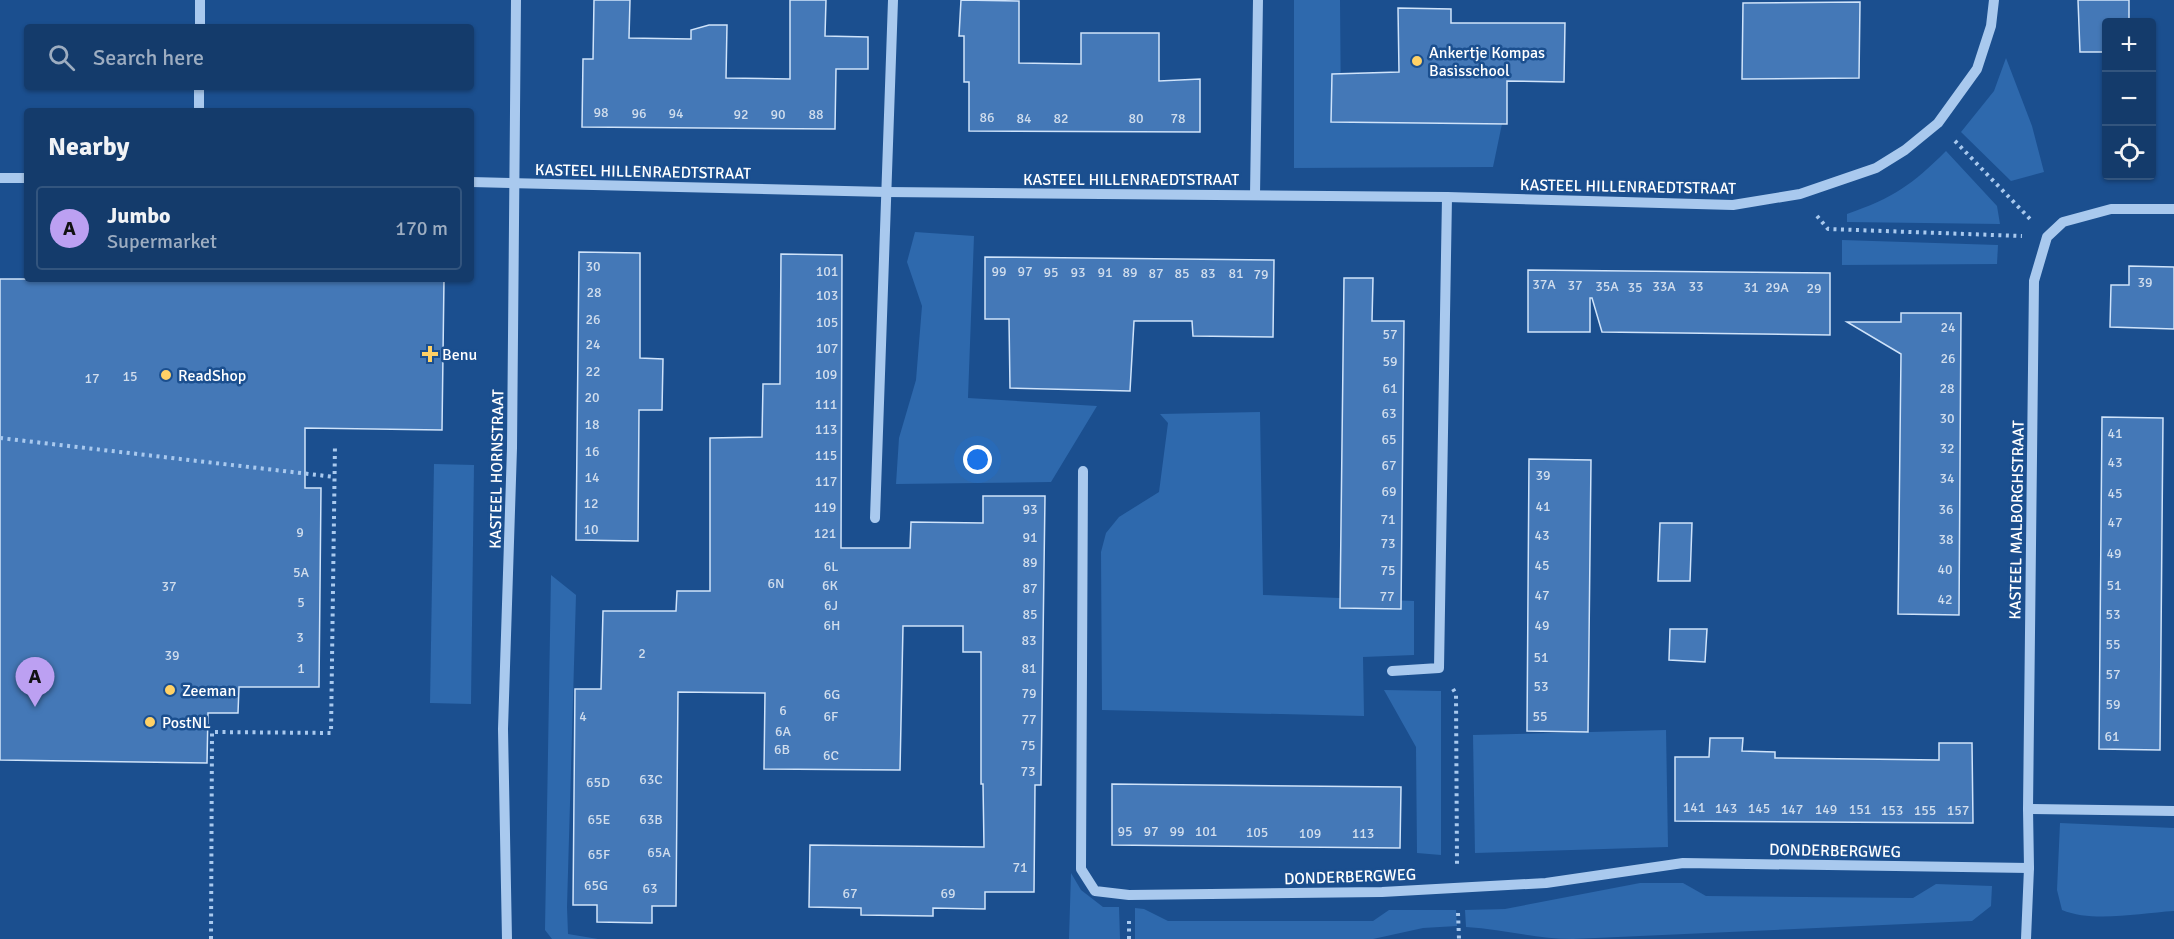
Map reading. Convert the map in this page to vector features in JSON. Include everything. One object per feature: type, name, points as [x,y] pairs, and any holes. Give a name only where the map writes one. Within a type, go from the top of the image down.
[{"type":"street","points":[[200,0],[200,24]]},
{"type":"street","name":"KASTEEL HORNSTRAAT","points":[[507,939],[503,729],[512,448],[516,0]]},
{"type":"street","points":[[875,518],[893,0]]},
{"type":"street","points":[[1255,195],[1258,0]]},
{"type":"street","name":"KASTEEL HILLENRAEDTSTRAAT","points":[[474,182],[886,192],[1447,197],[1732,206],[1800,194],[1876,168],[1905,150],[1938,123],[1977,69],[1991,26],[1994,0]]},
{"type":"street","points":[[199,90],[199,108]]},
{"type":"street","points":[[0,178],[24,178]]},
{"type":"street","points":[[1392,671],[1439,668],[1447,197]]},
{"type":"street","points":[[2047,237],[2063,222],[2111,209],[2174,209]]},
{"type":"street","name":"KASTEEL MALBORGHSTRAAT","points":[[2026,939],[2029,868],[2034,281],[2047,237]]},
{"type":"street","name":"DONDERBERGWEG","points":[[1083,471],[1081,869],[1095,891],[1129,895],[1382,892],[1546,883],[1683,863],[2029,868]]},
{"type":"street","points":[[2028,810],[2174,811]]},
{"type":"path","points":[[1938,123],[2047,237]]},
{"type":"path","points":[[1800,194],[1828,229],[2047,237]]},
{"type":"path","points":[[0,438],[334,477]]},
{"type":"path","points":[[211,939],[213,732],[331,733],[335,444]]},
{"type":"path","points":[[1439,668],[1456,694],[1459,939]]},
{"type":"shaded area","points":[[1294,0],[1340,0],[1341,119],[1503,119],[1493,167],[1294,168]]},
{"type":"shaded area","points":[[2006,58],[2032,126],[2044,172],[2011,181],[1961,132],[1994,91]]},
{"type":"shaded area","points":[[1946,151],[1997,206],[2000,224],[1847,222],[1847,214],[1890,196],[1912,182]]},
{"type":"shaded area","points":[[915,232],[974,236],[968,398],[1097,406],[1051,482],[896,484],[899,438],[916,380],[922,306],[907,262]]},
{"type":"shaded area","points":[[1842,240],[1998,245],[1997,264],[1842,265]]},
{"type":"shaded area","points":[[1260,412],[1263,595],[1414,601],[1414,655],[1363,657],[1364,716],[1102,710],[1101,552],[1106,533],[1119,517],[1159,492],[1168,423],[1160,414]]},
{"type":"shaded area","points":[[434,464],[474,465],[471,704],[430,703]]},
{"type":"shaded area","points":[[551,575],[576,595],[568,934],[598,939],[552,939],[545,930]]},
{"type":"shaded area","points":[[1384,690],[1441,691],[1441,855],[1417,853],[1416,747]]},
{"type":"shaded area","points":[[1666,730],[1668,847],[1475,853],[1473,735]]},
{"type":"shaded area","points":[[2060,823],[2174,828],[2174,911],[2102,917],[2074,914],[2062,910],[2057,890]]},
{"type":"shaded area","points":[[1071,873],[1081,890],[1103,907],[1119,907],[1120,939],[1069,939]]},
{"type":"shaded area","points":[[1640,883],[1683,883],[1706,896],[1913,898],[1936,884],[1992,886],[1991,906],[1972,921],[1573,939],[1466,927],[1465,910],[1505,909]]},
{"type":"shaded area","points":[[1135,908],[1144,909],[1168,921],[1373,921],[1389,910],[1456,910],[1457,926],[1423,928],[1373,939],[1135,939]]},
{"type":"building","points":[[594,0],[630,0],[629,38],[691,39],[691,30],[709,25],[727,25],[726,78],[790,79],[790,0],[826,0],[825,36],[868,37],[868,69],[836,69],[835,129],[582,127],[583,59],[593,59]]},
{"type":"building","points":[[961,0],[1019,1],[1019,63],[1081,64],[1081,33],[1159,33],[1159,81],[1200,79],[1200,132],[969,131],[969,82],[964,82],[964,36],[959,36]]},
{"type":"building","points":[[2078,0],[2129,0],[2129,18],[2102,18],[2102,52],[2080,52]]},
{"type":"building","points":[[1860,2],[1859,78],[1742,79],[1743,3]]},
{"type":"building","points":[[1398,8],[1451,9],[1451,23],[1565,23],[1564,82],[1507,81],[1507,124],[1331,122],[1332,74],[1399,72]]},
{"type":"building","points":[[579,252],[640,253],[640,358],[663,359],[662,410],[639,410],[638,541],[576,540]]},
{"type":"building","points":[[781,254],[842,255],[841,548],[910,548],[911,522],[983,523],[983,496],[1045,496],[1041,785],[1035,785],[1034,892],[985,892],[985,909],[933,908],[933,916],[861,915],[861,908],[809,907],[810,845],[984,847],[983,784],[981,784],[981,652],[963,652],[963,626],[903,626],[900,770],[764,769],[765,693],[678,692],[676,906],[652,906],[652,923],[597,922],[597,905],[573,905],[575,689],[601,689],[603,611],[676,611],[677,591],[710,591],[710,438],[762,437],[763,384],[780,384]]},
{"type":"building","points":[[985,257],[1274,260],[1273,337],[1193,336],[1192,321],[1134,321],[1130,391],[1010,388],[1009,319],[985,319]]},
{"type":"building","points":[[2129,266],[2174,267],[2174,329],[2110,327],[2111,285],[2129,285]]},
{"type":"building","points":[[1528,270],[1830,273],[1830,335],[1602,332],[1592,298],[1590,298],[1590,332],[1528,332]]},
{"type":"building","points":[[1344,278],[1373,278],[1372,321],[1404,321],[1401,609],[1340,608]]},
{"type":"building","points":[[0,279],[24,279],[24,282],[444,282],[442,430],[305,428],[305,488],[321,488],[319,687],[239,687],[238,713],[208,713],[207,763],[0,760]]},
{"type":"building","points":[[1901,313],[1961,313],[1959,615],[1898,614],[1901,354],[1847,322],[1901,322]]},
{"type":"building","points":[[2102,417],[2163,418],[2160,750],[2099,749]]},
{"type":"building","points":[[1529,459],[1591,460],[1588,732],[1527,731]]},
{"type":"building","points":[[1660,523],[1692,523],[1690,581],[1658,581]]},
{"type":"building","points":[[1670,629],[1707,629],[1705,662],[1669,660]]},
{"type":"building","points":[[1710,738],[1743,738],[1742,751],[1775,752],[1775,758],[1939,760],[1939,743],[1972,743],[1973,823],[1675,821],[1675,757],[1709,757]]},
{"type":"building","points":[[1112,784],[1401,787],[1400,848],[1112,845]]},
{"type":"place","name":"Ankertje Kompas Basisschool","points":[[1417,61]]},
{"type":"place","name":"Benu","points":[[430,354]]},
{"type":"place","name":"ReadShop","points":[[166,375]]},
{"type":"place","name":"Zeeman","points":[[170,690]]},
{"type":"place","name":"Jumbo","points":[[35,707]]},
{"type":"place","name":"PostNL","points":[[150,722]]}]
